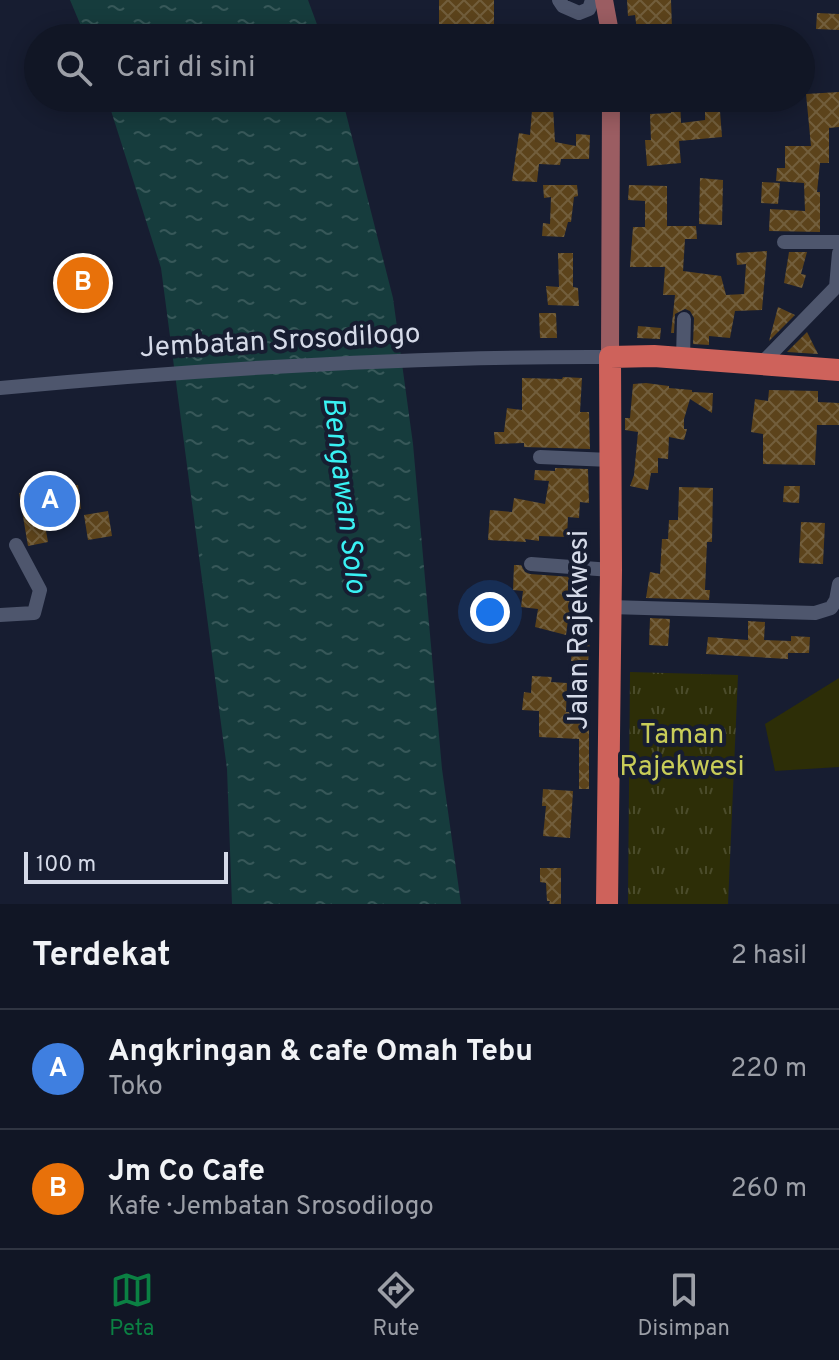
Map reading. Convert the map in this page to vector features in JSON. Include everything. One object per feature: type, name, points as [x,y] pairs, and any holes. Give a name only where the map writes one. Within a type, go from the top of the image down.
[{"type":"highway","points":[[610,357],[683,358],[839,370]]},
{"type":"highway","name":"Jalan Rajekwesi","points":[[607,904],[610,357]]},
{"type":"main road","points":[[604,0],[608,24]]},
{"type":"main road","points":[[612,24],[614,0]]},
{"type":"main road","points":[[610,357],[611,112]]},
{"type":"street","points":[[559,0],[563,6],[579,13],[589,9],[592,0]]},
{"type":"street","points":[[784,242],[839,242]]},
{"type":"street","points":[[762,363],[838,285],[839,253]]},
{"type":"street","points":[[683,358],[684,319]]},
{"type":"street","name":"Jembatan Srosodilogo","points":[[0,388],[126,376],[436,359],[610,357]]},
{"type":"street","points":[[540,457],[610,460]]},
{"type":"street","points":[[0,615],[34,613],[40,590],[16,545]]},
{"type":"street","points":[[531,564],[611,570]]},
{"type":"street","points":[[610,607],[815,613],[831,608],[839,584]]},
{"type":"green space","name":"Taman Rajekwesi","points":[[630,672],[738,675],[728,904],[628,904]]},
{"type":"green space","points":[[839,678],[839,767],[775,771],[765,724]]},
{"type":"water","points":[[70,0],[308,0],[317,24],[80,24]]},
{"type":"water","name":"Bengawan Solo","points":[[111,112],[346,112],[393,298],[413,444],[442,769],[461,904],[232,904],[227,769],[161,268]]},
{"type":"building","points":[[439,0],[494,0],[494,24],[439,24]]},
{"type":"building","points":[[627,0],[671,0],[672,24],[636,24],[635,15],[628,16]]},
{"type":"building","points":[[817,13],[839,14],[839,30],[816,29]]},
{"type":"building","points":[[839,92],[839,127],[829,128],[829,163],[820,163],[817,192],[820,192],[820,232],[769,231],[770,209],[805,211],[804,183],[776,181],[777,168],[785,168],[785,146],[811,146],[808,112],[815,112],[815,93]]},
{"type":"building","points":[[532,112],[553,112],[555,142],[576,146],[576,134],[590,135],[589,159],[561,159],[560,165],[539,164],[537,182],[512,181],[519,133],[530,135]]},
{"type":"building","points":[[681,112],[681,123],[705,120],[705,112],[720,112],[722,137],[679,141],[681,163],[647,166],[645,140],[651,140],[650,114]]},
{"type":"building","points":[[700,178],[723,180],[722,225],[699,224]]},
{"type":"building","points":[[762,182],[780,183],[778,204],[761,203]]},
{"type":"building","points":[[543,185],[577,185],[578,196],[574,197],[571,222],[568,222],[564,237],[542,236],[543,223],[550,224],[551,197],[544,198]]},
{"type":"building","points":[[629,185],[667,186],[667,226],[696,226],[697,239],[685,239],[683,271],[721,276],[726,295],[744,294],[746,264],[737,265],[736,253],[767,251],[762,310],[735,311],[730,338],[709,336],[709,345],[693,344],[694,318],[685,309],[675,314],[674,333],[671,333],[675,295],[663,295],[665,267],[630,267],[633,227],[645,227],[645,201],[628,200]]},
{"type":"building","points":[[789,252],[807,252],[801,274],[806,275],[802,288],[784,283]]},
{"type":"building","points":[[558,253],[573,253],[573,287],[578,288],[579,306],[548,305],[546,286],[559,287]]},
{"type":"building","points":[[82,256],[99,304],[83,309],[67,262]]},
{"type":"building","points":[[778,307],[795,315],[769,341]]},
{"type":"building","points":[[539,313],[556,313],[557,338],[540,338]]},
{"type":"building","points":[[638,326],[661,328],[660,339],[637,338]]},
{"type":"building","points":[[807,332],[818,354],[787,352]]},
{"type":"building","points":[[522,378],[582,378],[580,412],[589,412],[590,449],[524,447],[524,443],[495,444],[494,432],[504,432],[507,408],[522,410]]},
{"type":"building","points":[[646,383],[713,393],[712,413],[690,399],[684,419],[684,429],[687,429],[684,440],[669,437],[668,459],[658,458],[658,473],[651,473],[648,490],[630,486],[638,432],[625,430],[625,418],[630,418],[633,384]]},
{"type":"building","points":[[769,390],[818,391],[818,402],[839,403],[839,425],[817,425],[815,465],[763,464],[763,434],[751,432],[755,399],[768,401]]},
{"type":"building","points":[[555,468],[588,469],[589,503],[580,502],[579,518],[568,517],[567,537],[539,536],[539,541],[525,539],[526,542],[488,540],[490,510],[512,512],[514,498],[545,504],[549,481],[534,480],[535,470],[555,471]]},
{"type":"building","points":[[78,485],[81,509],[43,514],[48,542],[28,546],[19,493]]},
{"type":"building","points":[[784,486],[800,486],[799,503],[783,502]]},
{"type":"building","points":[[679,487],[713,488],[712,542],[707,542],[705,590],[710,590],[709,600],[646,598],[650,572],[660,574],[662,539],[668,539],[669,520],[678,520]]},
{"type":"building","points":[[108,511],[112,536],[88,540],[84,515]]},
{"type":"building","points":[[801,522],[825,523],[823,564],[799,563]]},
{"type":"building","points":[[514,565],[521,565],[530,574],[585,578],[586,614],[569,612],[566,635],[535,627],[538,609],[521,607],[523,591],[513,590]]},
{"type":"building","points":[[650,618],[670,619],[668,646],[649,645]]},
{"type":"building","points":[[748,621],[765,622],[764,640],[791,641],[791,636],[810,637],[809,653],[788,653],[788,659],[706,654],[708,637],[748,640]]},
{"type":"building","points":[[573,637],[590,638],[588,663],[571,661]]},
{"type":"building","points":[[532,676],[552,677],[551,682],[567,683],[566,712],[575,712],[575,720],[589,720],[589,789],[579,789],[579,739],[539,737],[539,711],[522,710],[524,692],[531,693]]},
{"type":"building","points":[[543,789],[573,791],[570,838],[543,836],[546,806],[542,806]]},
{"type":"building","points":[[540,868],[561,868],[561,904],[549,904],[550,901],[547,901],[546,883],[540,882]]},
{"type":"place","name":"Jm Co Cafe","points":[[83,283]]},
{"type":"place","name":"Angkringan & cafe Omah Tebu","points":[[50,501]]}]
